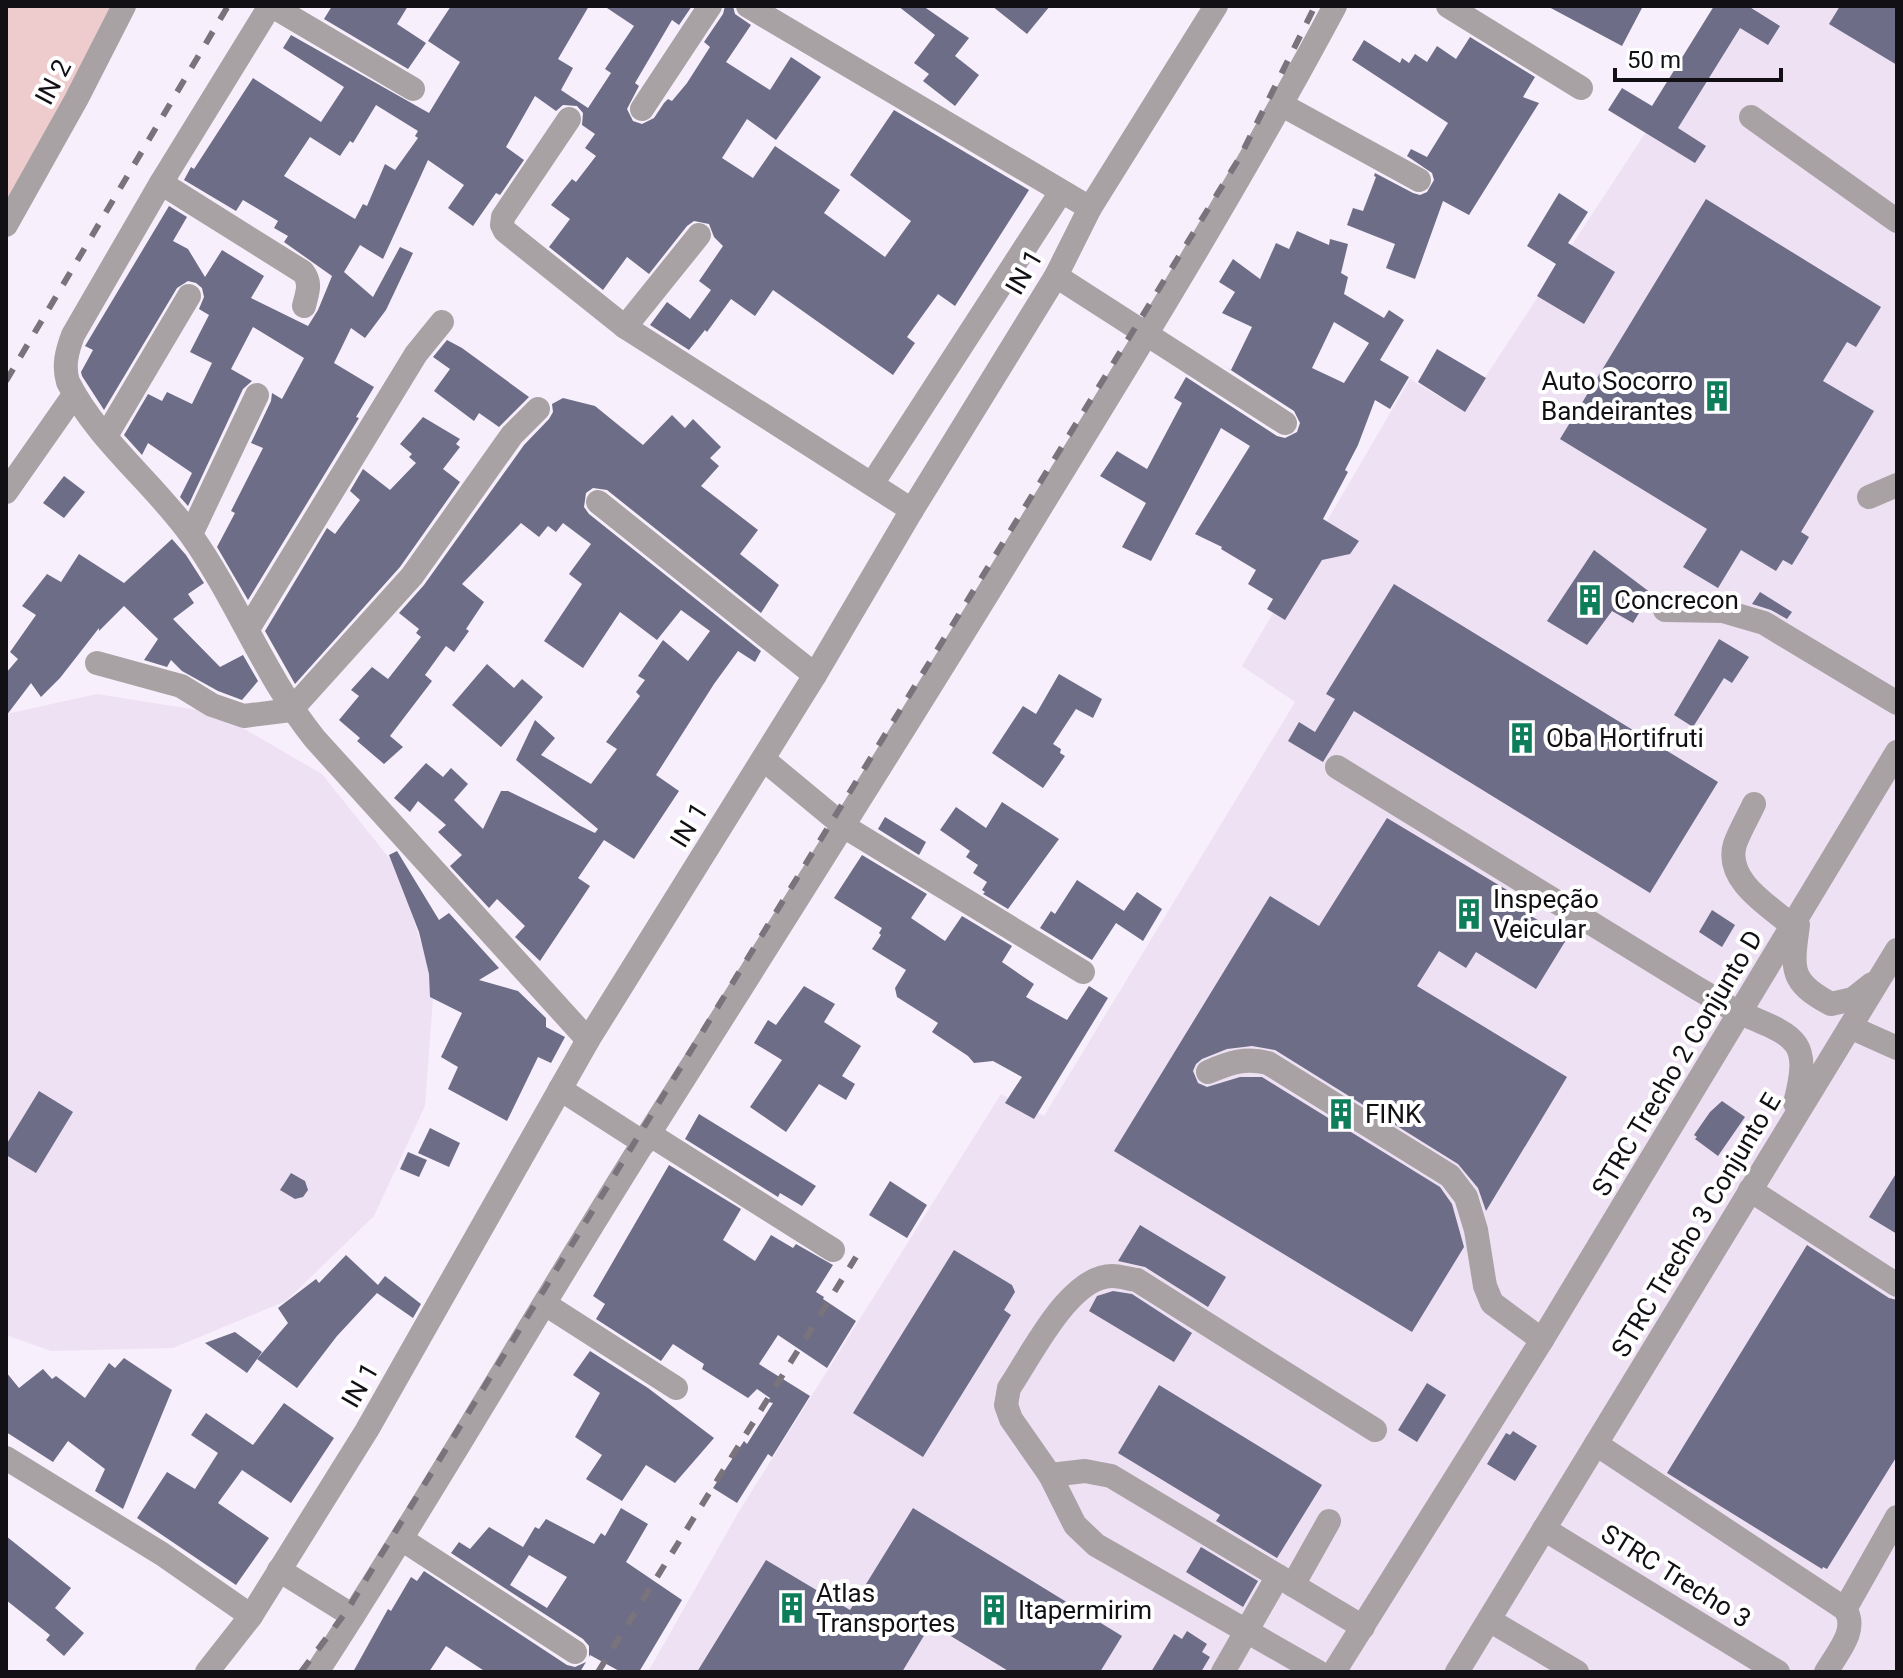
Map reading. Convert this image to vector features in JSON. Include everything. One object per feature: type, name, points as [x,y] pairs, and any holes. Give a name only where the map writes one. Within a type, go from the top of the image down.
[{"type":"street","name":"IN 2","points":[[6,225],[124,6]]},
{"type":"street","points":[[413,89],[271,6],[161,183],[73,335],[67,352],[66,374],[74,395],[106,436],[191,534],[248,629],[291,710],[588,1040]]},
{"type":"street","points":[[642,109],[710,6]]},
{"type":"street","points":[[748,6],[1090,208]]},
{"type":"street","name":"IN 1","points":[[207,1672],[251,1616],[367,1430],[588,1040],[815,675],[1056,276],[1090,208],[1216,6]]},
{"type":"street","points":[[317,1672],[403,1540],[646,1138],[845,827],[1146,336],[1282,105],[1335,6]]},
{"type":"street","points":[[1448,6],[1581,88]]},
{"type":"street","points":[[1282,105],[1419,180]]},
{"type":"street","points":[[1751,117],[1897,221]]},
{"type":"street","points":[[569,119],[503,217],[505,231],[625,327],[912,510]]},
{"type":"street","points":[[161,183],[303,272],[309,286],[304,306]]},
{"type":"street","points":[[872,484],[1061,192]]},
{"type":"street","points":[[625,327],[699,235]]},
{"type":"street","points":[[1056,276],[1285,423]]},
{"type":"street","points":[[106,436],[189,296]]},
{"type":"street","points":[[248,629],[416,354],[442,322]]},
{"type":"street","points":[[6,492],[74,395]]},
{"type":"street","points":[[191,534],[257,395]]},
{"type":"street","points":[[97,663],[181,686],[212,705],[244,716],[291,710],[412,576],[512,435],[538,409]]},
{"type":"street","points":[[1869,497],[1897,485]]},
{"type":"street","points":[[598,502],[815,675]]},
{"type":"street","points":[[1665,610],[1723,611],[1764,623],[1897,703]]},
{"type":"street","name":"STRC Trecho 2 Conjunto D","points":[[1334,1672],[1542,1340],[1897,752]]},
{"type":"street","points":[[763,759],[845,827],[1083,972]]},
{"type":"street","points":[[1337,767],[1741,1013],[1784,1031],[1800,1052],[1802,1071],[1790,1125]]},
{"type":"street","points":[[1754,804],[1734,846],[1733,864],[1739,878],[1796,921],[1794,971],[1809,992],[1831,1004],[1853,999],[1880,978]]},
{"type":"street","name":"STRC Trecho 3 Conjunto E","points":[[1457,1672],[1897,950]]},
{"type":"street","points":[[1850,1027],[1897,1048]]},
{"type":"street","points":[[1208,1072],[1251,1059],[1268,1063],[1450,1176],[1466,1197],[1476,1230],[1485,1286],[1492,1303],[1542,1340]]},
{"type":"street","points":[[560,1089],[833,1250]]},
{"type":"street","points":[[1750,1190],[1897,1285]]},
{"type":"street","points":[[1318,1672],[1096,1545],[1075,1525],[1050,1475],[1011,1419],[1006,1405],[1009,1388],[1068,1299],[1086,1284],[1110,1276],[1137,1280],[1375,1430]]},
{"type":"street","points":[[545,1304],[676,1388]]},
{"type":"street","points":[[1596,1444],[1845,1609],[1851,1618],[1850,1629],[1826,1672]]},
{"type":"street","points":[[6,1458],[162,1554],[251,1616]]},
{"type":"street","points":[[1050,1475],[1085,1471],[1111,1476],[1363,1627]]},
{"type":"street","points":[[1845,1609],[1897,1517]]},
{"type":"street","points":[[1223,1672],[1245,1630],[1329,1521]]},
{"type":"street","name":"STRC Trecho 3","points":[[1544,1529],[1778,1672]]},
{"type":"street","points":[[403,1540],[575,1652]]},
{"type":"street","points":[[279,1570],[353,1616]]},
{"type":"street","points":[[1489,1620],[1577,1672]]},
{"type":"shaded area","points":[[6,6],[124,6],[6,225]]},
{"type":"shaded area","points":[[1724,6],[1897,6],[1897,1672],[648,1672],[738,1513],[1001,1094],[1044,1116],[1295,702],[1242,666],[1410,379],[1463,411],[1642,138]]},
{"type":"shaded area","points":[[97,694],[217,713],[322,774],[398,869],[434,985],[425,1106],[374,1216],[286,1301],[173,1348],[51,1351],[6,1335],[6,714]]},
{"type":"building","points":[[332,6],[408,6],[397,24],[426,43],[408,69],[324,19]]},
{"type":"building","points":[[451,6],[589,6],[558,59],[573,68],[561,90],[588,108],[611,73],[605,69],[634,26],[604,6],[692,6],[679,25],[672,20],[635,83],[639,86],[627,109],[633,121],[642,124],[654,118],[664,103],[668,99],[672,101],[687,83],[710,47],[704,42],[725,6],[733,6],[735,14],[751,25],[726,62],[770,90],[791,57],[821,77],[776,140],[747,119],[722,158],[753,178],[775,146],[840,190],[824,213],[885,257],[911,221],[850,175],[894,110],[1029,190],[955,306],[938,294],[907,337],[915,343],[893,375],[773,290],[755,316],[731,299],[707,332],[705,330],[689,350],[650,325],[667,302],[690,319],[711,290],[699,281],[723,246],[714,237],[709,224],[694,221],[649,274],[627,257],[603,290],[549,247],[570,219],[551,205],[572,179],[576,182],[596,156],[585,148],[595,134],[582,125],[583,113],[577,106],[563,105],[556,111],[535,96],[506,147],[524,160],[500,195],[496,193],[473,226],[448,208],[464,185],[428,160],[383,259],[360,245],[344,272],[373,297],[400,247],[413,253],[386,310],[365,338],[351,328],[334,363],[374,387],[356,417],[359,418],[248,600],[217,547],[235,513],[231,511],[263,448],[251,443],[272,393],[282,399],[304,358],[253,327],[231,369],[252,381],[243,389],[188,506],[180,497],[192,473],[148,443],[142,455],[124,435],[148,394],[162,401],[167,392],[192,404],[212,363],[190,352],[209,315],[199,309],[204,297],[202,288],[188,281],[177,288],[104,410],[82,376],[81,372],[93,350],[85,346],[169,206],[187,217],[173,241],[188,249],[205,277],[222,250],[264,276],[251,298],[308,326],[332,276],[284,242],[288,236],[274,228],[278,221],[243,200],[236,211],[184,180],[253,78],[321,122],[344,87],[283,48],[291,35],[429,113],[460,62],[428,41]],"holes":[[[376,105],[418,131],[415,136],[418,138],[395,170],[385,164],[367,206],[363,204],[355,219],[284,176],[310,137],[340,156],[350,141],[353,143]]]},
{"type":"building","points":[[898,6],[923,6],[969,38],[955,56],[979,75],[955,106],[923,81],[929,74],[914,63],[935,35]]},
{"type":"building","points":[[992,6],[1050,6],[1027,34]]},
{"type":"building","points":[[1547,6],[1643,6],[1622,46]]},
{"type":"building","points":[[1714,6],[1748,6],[1780,26],[1768,45],[1740,28],[1678,128],[1706,146],[1695,163],[1608,110],[1622,88],[1652,106]]},
{"type":"building","points":[[1840,6],[1897,6],[1897,65],[1829,24]]},
{"type":"building","points":[[1470,37],[1535,77],[1523,97],[1539,103],[1469,215],[1443,201],[1415,279],[1386,268],[1395,244],[1347,225],[1353,208],[1363,211],[1375,173],[1413,193],[1420,195],[1427,192],[1434,180],[1432,173],[1407,156],[1411,149],[1427,157],[1448,123],[1352,60],[1364,40],[1400,63],[1402,58],[1409,63],[1415,54],[1427,62],[1437,46],[1456,59]]},
{"type":"building","points":[[1559,193],[1588,212],[1568,243],[1615,272],[1584,324],[1537,296],[1556,264],[1527,246]]},
{"type":"building","name":"Auto Socorro Bandeirantes","points":[[1706,199],[1881,307],[1856,347],[1847,342],[1823,381],[1874,411],[1801,532],[1809,537],[1792,565],[1783,560],[1776,571],[1741,550],[1718,588],[1683,567],[1707,529],[1560,439]]},
{"type":"building","points":[[1297,231],[1329,245],[1330,239],[1348,244],[1341,273],[1348,277],[1344,294],[1384,318],[1389,310],[1404,320],[1380,360],[1409,377],[1390,409],[1375,400],[1345,470],[1348,472],[1323,519],[1359,541],[1350,554],[1322,560],[1285,620],[1267,609],[1273,599],[1248,584],[1256,570],[1222,547],[1195,534],[1250,446],[1221,428],[1151,561],[1122,547],[1146,503],[1100,476],[1117,451],[1147,469],[1182,403],[1174,398],[1186,377],[1277,436],[1285,438],[1297,432],[1300,423],[1294,411],[1223,365],[1231,370],[1252,327],[1222,313],[1235,292],[1219,282],[1233,259],[1260,279],[1276,243],[1289,249]],"holes":[[[1334,322],[1369,343],[1344,383],[1312,368]]]},
{"type":"building","points":[[447,340],[529,397],[499,427],[479,413],[474,421],[434,391],[450,369],[433,357]]},
{"type":"building","points":[[1437,349],[1486,378],[1465,412],[1418,382]]},
{"type":"building","points":[[563,398],[595,406],[643,445],[672,415],[685,428],[693,419],[721,447],[710,458],[719,466],[701,486],[758,530],[740,554],[779,585],[761,613],[607,490],[593,488],[586,493],[584,507],[589,514],[761,651],[755,662],[738,651],[714,684],[656,775],[679,791],[634,859],[604,840],[578,878],[590,886],[540,961],[515,937],[525,926],[497,899],[489,908],[450,866],[462,855],[438,832],[446,825],[418,801],[410,812],[394,798],[426,763],[443,777],[451,768],[468,784],[454,800],[483,829],[501,791],[508,791],[595,833],[598,829],[516,760],[535,720],[555,738],[541,755],[591,784],[617,749],[606,742],[640,696],[636,692],[645,680],[638,676],[663,640],[688,661],[710,631],[681,610],[657,640],[620,612],[583,668],[544,641],[582,584],[569,574],[591,544],[563,523],[556,532],[548,526],[539,537],[521,523],[462,584],[484,602],[454,652],[446,646],[425,675],[432,681],[390,736],[403,747],[384,764],[357,741],[360,738],[339,720],[359,696],[351,690],[372,667],[388,679],[421,637],[416,633],[419,629],[399,613],[424,585],[524,445],[549,419],[553,412],[552,404]]},
{"type":"building","points":[[423,417],[460,439],[456,444],[460,447],[443,469],[460,482],[400,567],[295,684],[265,631],[327,528],[335,534],[360,500],[350,491],[363,469],[390,490],[416,463],[409,457],[412,454],[400,444]]},
{"type":"building","points":[[64,476],[85,492],[64,518],[43,503]]},
{"type":"building","points":[[172,539],[204,583],[188,594],[194,603],[173,619],[220,667],[243,655],[258,681],[242,700],[182,671],[171,660],[167,667],[144,660],[158,639],[124,606],[99,631],[99,628],[41,697],[31,683],[6,716],[6,673],[18,659],[10,652],[36,615],[22,606],[47,574],[61,582],[79,554],[124,583]]},
{"type":"building","name":"Concrecon","points":[[1594,550],[1651,593],[1633,623],[1612,611],[1587,645],[1547,621]]},
{"type":"building","name":"Oba Hortifruti","points":[[1394,584],[1718,782],[1650,893],[1354,711],[1323,762],[1288,741],[1299,722],[1315,732],[1335,699],[1326,694]]},
{"type":"building","points":[[1760,592],[1792,612],[1787,619],[1752,604]]},
{"type":"building","points":[[1719,639],[1749,657],[1732,683],[1724,678],[1693,727],[1674,715]]},
{"type":"building","points":[[487,664],[514,688],[522,679],[543,697],[501,747],[452,705]]},
{"type":"building","points":[[1059,674],[1102,699],[1093,718],[1076,709],[1053,744],[1065,756],[1043,788],[992,753],[1023,706],[1036,714]]},
{"type":"building","points":[[1002,802],[1059,839],[1008,909],[983,894],[987,882],[973,873],[978,865],[966,857],[970,851],[940,830],[956,807],[986,828]]},
{"type":"building","points":[[885,817],[926,842],[919,855],[878,829]]},
{"type":"building","name":"FINK","points":[[1387,818],[1512,893],[1507,901],[1566,940],[1536,989],[1476,952],[1466,968],[1439,951],[1417,986],[1567,1077],[1486,1211],[1478,1188],[1458,1164],[1275,1050],[1252,1046],[1227,1049],[1202,1059],[1193,1071],[1198,1083],[1207,1087],[1240,1077],[1262,1077],[1440,1187],[1452,1204],[1464,1247],[1412,1332],[1114,1151],[1270,896],[1319,926]]},
{"type":"building","points":[[397,851],[439,920],[449,913],[499,968],[479,980],[518,991],[546,1018],[546,1027],[565,1037],[551,1063],[538,1057],[507,1121],[448,1089],[458,1067],[441,1057],[462,1013],[430,997],[429,974],[419,932],[389,855]]},
{"type":"building","points":[[862,855],[927,894],[911,918],[945,941],[962,916],[1012,946],[1002,962],[1034,984],[1026,997],[1067,1020],[1089,986],[1108,998],[1034,1119],[1005,1103],[1022,1077],[993,1061],[974,1063],[932,1032],[938,1023],[897,997],[895,988],[906,970],[872,949],[882,928],[834,898]]},
{"type":"building","points":[[1077,880],[1124,911],[1137,892],[1162,909],[1143,941],[1116,923],[1092,960],[1040,928],[1051,911],[1055,914]]},
{"type":"building","points":[[1712,910],[1735,925],[1722,947],[1699,932]]},
{"type":"building","points":[[804,986],[835,1004],[824,1022],[861,1046],[842,1076],[855,1084],[846,1100],[819,1084],[786,1132],[750,1107],[782,1060],[754,1043],[768,1020],[776,1025]]},
{"type":"building","points":[[39,1091],[73,1112],[36,1173],[6,1155],[6,1145]]},
{"type":"building","points":[[1722,1101],[1745,1117],[1718,1156],[1694,1135]]},
{"type":"building","points":[[699,1114],[816,1186],[802,1206],[780,1193],[778,1197],[685,1139]]},
{"type":"building","points":[[430,1128],[460,1143],[449,1167],[418,1153]]},
{"type":"building","points":[[408,1152],[427,1160],[419,1177],[400,1169]]},
{"type":"building","points":[[669,1165],[741,1209],[723,1240],[755,1261],[771,1235],[793,1248],[796,1244],[833,1265],[816,1292],[856,1321],[827,1368],[778,1335],[759,1364],[810,1396],[772,1457],[768,1454],[737,1503],[713,1488],[744,1441],[747,1444],[773,1403],[768,1402],[770,1398],[757,1389],[748,1398],[702,1369],[704,1364],[673,1344],[661,1361],[596,1319],[605,1304],[593,1296]]},
{"type":"building","points":[[1897,1172],[1897,1234],[1869,1217]]},
{"type":"building","points":[[291,1173],[305,1181],[308,1190],[303,1197],[295,1199],[280,1190]]},
{"type":"building","points":[[890,1181],[927,1205],[907,1238],[869,1215]]},
{"type":"building","points":[[1140,1225],[1226,1277],[1208,1307],[1145,1267],[1118,1261]]},
{"type":"building","points":[[1807,1245],[1889,1298],[1897,1300],[1897,1456],[1827,1569],[1822,1569],[1667,1473]]},
{"type":"building","points":[[954,1250],[1012,1285],[1015,1292],[1004,1310],[1011,1315],[923,1457],[853,1413]]},
{"type":"building","points":[[346,1255],[378,1285],[385,1276],[421,1304],[413,1318],[377,1293],[337,1336],[297,1388],[257,1359],[288,1323],[278,1308],[316,1279],[319,1283]]},
{"type":"building","points":[[1113,1291],[1132,1294],[1192,1333],[1174,1362],[1089,1311],[1097,1296]]},
{"type":"building","points":[[235,1332],[262,1352],[247,1373],[205,1343]]},
{"type":"building","points":[[590,1351],[648,1388],[714,1438],[675,1483],[646,1465],[622,1501],[586,1479],[602,1455],[575,1437],[600,1393],[573,1375]]},
{"type":"building","points":[[124,1358],[172,1390],[123,1509],[95,1491],[105,1469],[68,1441],[53,1462],[6,1432],[6,1372],[19,1388],[43,1369],[52,1379],[56,1376],[85,1398],[109,1363],[115,1368]]},
{"type":"building","points":[[1427,1383],[1446,1395],[1417,1442],[1398,1430]]},
{"type":"building","points":[[1159,1385],[1322,1485],[1277,1558],[1216,1521],[1220,1515],[1118,1453]]},
{"type":"building","points":[[284,1403],[334,1438],[291,1503],[242,1470],[218,1503],[269,1538],[236,1585],[137,1518],[167,1472],[195,1489],[218,1453],[191,1435],[206,1413],[253,1445]]},
{"type":"building","points":[[1513,1431],[1537,1446],[1515,1481],[1487,1464],[1506,1433],[1510,1435]]},
{"type":"building","points":[[621,1508],[648,1524],[626,1562],[682,1600],[639,1672],[621,1672],[589,1657],[589,1646],[583,1639],[451,1553],[459,1542],[470,1549],[489,1527],[523,1547],[535,1527],[539,1529],[546,1519],[594,1544],[601,1533],[605,1536]],"holes":[[[529,1555],[567,1577],[547,1608],[510,1585]]]},
{"type":"building","points":[[913,1508],[1122,1636],[1100,1672],[1010,1672],[931,1624],[902,1672],[697,1672],[766,1560],[850,1610]]},
{"type":"building","points":[[6,1536],[71,1588],[55,1608],[84,1633],[64,1656],[46,1640],[50,1635],[6,1600]]},
{"type":"building","points":[[1201,1547],[1258,1581],[1243,1607],[1186,1572]]},
{"type":"building","points":[[424,1571],[567,1665],[575,1667],[586,1662],[580,1672],[486,1672],[446,1646],[429,1672],[353,1672],[388,1609],[391,1611],[411,1577],[417,1581]]},
{"type":"building","points":[[1187,1631],[1207,1644],[1202,1652],[1210,1657],[1201,1672],[1151,1672],[1174,1634],[1182,1639]]},
{"type":"railway","points":[[6,381],[228,6]]},
{"type":"railway","points":[[301,1672],[346,1612],[1240,157],[1315,6]]},
{"type":"railway","points":[[598,1672],[856,1257]]},
{"type":"place","name":"Auto Socorro Bandeirantes","points":[[1717,396]]},
{"type":"place","name":"Concrecon","points":[[1590,600]]},
{"type":"place","name":"Oba Hortifruti","points":[[1522,738]]},
{"type":"place","name":"Inspeção Veicular","points":[[1469,914]]},
{"type":"place","name":"FINK","points":[[1341,1114]]},
{"type":"place","name":"Atlas Transportes","points":[[792,1608]]},
{"type":"place","name":"Itapermirim","points":[[994,1610]]}]
